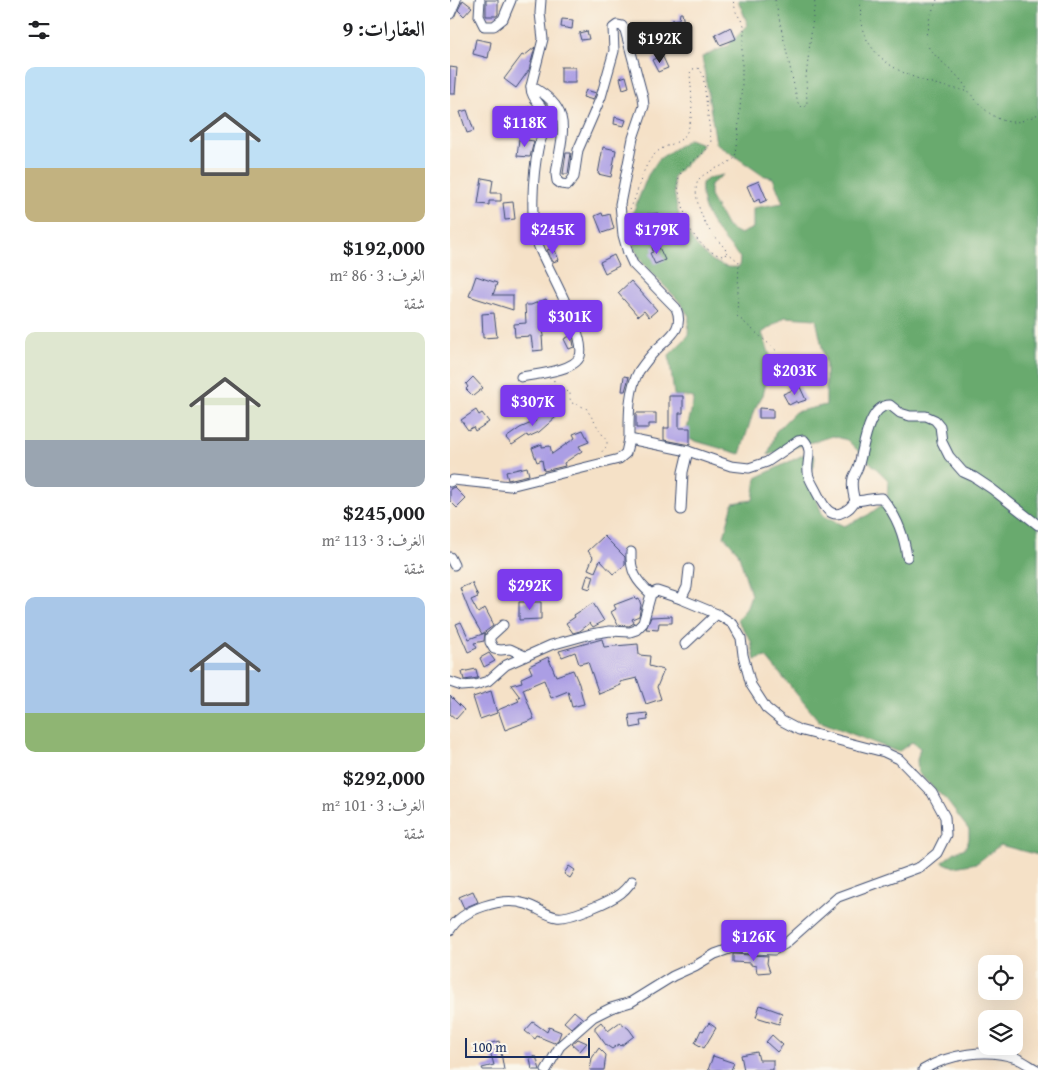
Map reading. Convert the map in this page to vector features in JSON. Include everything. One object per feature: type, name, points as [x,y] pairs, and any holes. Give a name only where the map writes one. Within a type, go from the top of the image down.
[{"type":"street","points":[[450,14],[456,0]]},
{"type":"street","points":[[480,0],[479,16],[484,26],[494,26],[503,19],[511,0]]},
{"type":"street","points":[[521,377],[562,369],[577,362],[581,354],[581,345],[568,306],[534,234],[534,186],[538,150],[546,120],[545,111],[533,97],[532,86],[543,40],[540,13],[541,0]]},
{"type":"street","points":[[450,482],[453,480],[504,487],[619,459],[626,454],[629,440],[632,392],[639,372],[655,350],[671,337],[678,327],[679,315],[676,308],[633,264],[625,244],[620,204],[633,138],[644,106],[625,30],[622,26],[617,25],[613,28],[614,51],[601,97],[578,150],[574,177],[568,185],[557,181],[556,174],[562,114],[555,103],[532,86]]},
{"type":"street","points":[[629,440],[688,451],[731,466],[749,468],[767,462],[798,441],[804,440],[809,445],[811,452],[808,476],[825,508],[830,513],[841,514],[851,508],[855,502],[852,491],[853,478],[876,410],[883,405],[890,405],[900,413],[910,416],[926,416],[935,420],[940,426],[942,442],[948,456],[963,472],[986,485],[1038,525]]},
{"type":"street","points":[[681,510],[683,472],[688,451]]},
{"type":"street","points":[[855,502],[882,498],[892,510],[900,526],[908,557]]},
{"type":"street","points":[[631,552],[630,564],[633,573],[640,585],[650,594]]},
{"type":"street","points":[[681,599],[687,588],[689,569]]},
{"type":"street","points":[[546,1070],[560,1046],[593,1016],[631,1002],[673,976],[715,954],[732,948],[774,950],[785,944],[838,897],[920,867],[937,853],[946,836],[945,817],[932,794],[899,759],[884,752],[799,730],[782,722],[766,708],[750,685],[741,638],[733,624],[717,614],[681,599],[657,591],[650,594]]},
{"type":"street","points":[[450,682],[462,686],[476,685],[488,681],[506,665],[551,645],[591,634],[636,630],[643,623],[650,594]]},
{"type":"street","points":[[685,644],[717,614]]},
{"type":"street","points":[[503,625],[490,637],[490,642],[494,649],[510,649],[525,656]]},
{"type":"street","points":[[450,930],[464,916],[476,909],[502,902],[524,903],[556,918],[565,917],[597,906],[619,894],[632,881]]},
{"type":"street","points":[[923,1070],[935,1062],[952,1056],[990,1054],[1017,1058],[1036,1070]]},
{"type":"path","points":[[733,0],[736,12],[744,25],[742,84],[735,158],[726,165],[702,176],[697,182],[695,193],[708,229],[725,248],[726,252],[739,262],[737,316],[778,352]]},
{"type":"path","points":[[775,0],[798,104],[802,108],[808,105],[806,77],[814,0]]},
{"type":"path","points":[[860,0],[863,29],[872,49],[895,69],[938,85],[968,92]]},
{"type":"path","points":[[937,0],[930,16],[925,41],[936,59],[959,78],[981,107],[995,117],[1007,123],[1029,119],[1038,114]]},
{"type":"path","points":[[622,214],[628,212],[645,168],[656,152],[680,140],[688,132],[692,112],[690,73],[693,68],[698,68],[703,74],[711,141],[702,154],[680,174],[678,187],[689,226],[697,238],[719,256],[725,256],[726,252]]},
{"type":"path","points":[[562,369],[553,384],[556,389],[567,391],[570,393],[572,403],[586,408],[607,442],[607,446],[592,466]]},
{"type":"green space","points":[[738,0],[1038,0],[1038,855],[1000,845],[977,863],[954,867],[942,862],[955,852],[965,848],[969,839],[969,830],[947,801],[918,773],[917,760],[920,748],[912,742],[898,752],[819,721],[766,657],[755,660],[751,641],[737,620],[746,609],[751,595],[738,552],[724,536],[733,503],[753,500],[756,478],[809,452],[815,457],[814,466],[808,478],[823,516],[844,526],[868,515],[887,501],[888,480],[847,440],[833,436],[768,455],[776,431],[795,412],[826,405],[826,365],[816,319],[785,317],[762,333],[772,361],[763,395],[754,410],[740,454],[685,438],[694,398],[674,395],[669,355],[688,336],[689,316],[678,300],[644,265],[634,248],[630,220],[648,175],[659,159],[689,139],[702,144],[673,177],[679,215],[696,245],[716,263],[726,267],[739,267],[740,258],[718,232],[707,215],[702,195],[702,183],[709,178],[723,175],[710,185],[710,196],[727,227],[740,234],[753,228],[753,208],[783,203],[773,178],[762,175],[716,143],[702,57],[727,46],[748,25]]},
{"type":"building","points":[[463,0],[472,7],[464,16],[458,10]]},
{"type":"building","points":[[486,0],[498,0],[497,16],[486,16]]},
{"type":"building","points":[[680,13],[682,13],[686,34],[684,50],[677,49],[678,32],[674,33],[672,20],[679,19]]},
{"type":"building","points":[[562,19],[573,20],[572,29],[561,27]]},
{"type":"building","points":[[731,27],[736,39],[720,45],[715,35]]},
{"type":"building","points":[[587,31],[589,39],[581,40],[579,33]]},
{"type":"building","points":[[476,39],[491,42],[488,58],[473,54]]},
{"type":"building","points":[[535,47],[529,70],[516,88],[504,79],[522,55],[524,56]]},
{"type":"building","points":[[662,55],[668,68],[658,72],[652,60]]},
{"type":"building","points":[[450,67],[457,68],[455,94],[450,94]]},
{"type":"building","points":[[561,67],[575,67],[575,83],[561,83]]},
{"type":"building","points":[[626,76],[629,87],[623,89],[620,78]]},
{"type":"building","points":[[586,90],[596,93],[593,100],[583,97]]},
{"type":"building","points":[[530,107],[532,120],[517,123],[515,109]]},
{"type":"building","points":[[467,110],[474,131],[467,133],[460,112]]},
{"type":"building","points":[[615,117],[626,120],[624,126],[614,124]]},
{"type":"building","points":[[519,139],[534,141],[530,157],[517,156]]},
{"type":"building","points":[[603,147],[616,150],[611,177],[598,174]]},
{"type":"building","points":[[566,153],[571,153],[568,174],[563,174]]},
{"type":"building","points":[[482,178],[493,180],[491,193],[501,193],[501,201],[489,201],[489,205],[478,204]]},
{"type":"building","points":[[759,181],[767,200],[760,203],[759,199],[754,202],[747,186]]},
{"type":"building","points":[[513,202],[515,219],[505,220],[503,203]]},
{"type":"building","points":[[602,213],[603,216],[610,214],[614,229],[602,233],[595,216]]},
{"type":"building","points":[[658,213],[660,224],[648,226],[647,214]]},
{"type":"building","points":[[658,245],[665,260],[655,264],[650,253],[653,252],[652,247]]},
{"type":"building","points":[[554,248],[559,260],[553,262],[547,250]]},
{"type":"building","points":[[614,255],[619,266],[605,273],[600,262]]},
{"type":"building","points":[[476,276],[497,283],[493,295],[513,295],[513,310],[469,296]]},
{"type":"building","points":[[631,281],[657,310],[649,317],[644,311],[638,316],[618,293]]},
{"type":"building","points":[[546,299],[552,313],[541,317],[544,336],[542,336],[543,350],[533,351],[531,336],[515,337],[514,324],[526,323],[525,305],[531,305]]},
{"type":"building","points":[[494,313],[497,337],[483,338],[482,314]]},
{"type":"building","points":[[572,335],[574,347],[569,349],[564,339]]},
{"type":"building","points":[[788,356],[803,357],[802,374],[786,373]]},
{"type":"building","points":[[624,376],[629,377],[625,391],[622,391]]},
{"type":"building","points":[[473,377],[483,388],[473,396],[466,389],[468,387],[466,384]]},
{"type":"building","points":[[800,387],[806,400],[797,403],[797,401],[789,405],[783,394]]},
{"type":"building","points":[[669,396],[683,396],[683,413],[679,413],[679,428],[690,428],[690,445],[664,440],[664,428],[669,428]]},
{"type":"building","points":[[549,407],[556,417],[539,432],[528,437],[527,435],[512,445],[506,438],[520,428],[536,421],[534,418]]},
{"type":"building","points":[[759,408],[773,409],[773,418],[759,418]]},
{"type":"building","points":[[476,410],[479,415],[482,413],[489,422],[475,431],[473,427],[468,430],[461,420]]},
{"type":"building","points":[[636,413],[656,413],[656,424],[649,424],[649,428],[636,428]]},
{"type":"building","points":[[583,430],[589,442],[579,446],[582,451],[564,463],[565,466],[544,471],[542,460],[537,462],[532,448],[542,444],[542,447],[550,446],[552,454],[575,438],[573,434]]},
{"type":"building","points":[[527,467],[529,475],[508,480],[506,472]]},
{"type":"building","points":[[454,487],[466,499],[457,508],[450,501],[450,489]]},
{"type":"building","points":[[604,536],[625,557],[625,565],[613,574],[600,560],[595,572],[588,569],[593,557],[588,551]]},
{"type":"building","points":[[588,574],[594,576],[590,589],[584,587]]},
{"type":"building","points":[[472,583],[478,597],[471,600],[478,613],[485,608],[493,626],[482,634],[470,613],[460,588]]},
{"type":"building","points":[[635,597],[636,600],[639,599],[641,605],[639,616],[632,619],[634,623],[629,626],[618,625],[611,612],[616,609],[614,605]]},
{"type":"building","points":[[519,602],[541,602],[541,619],[519,620]]},
{"type":"building","points":[[593,603],[604,621],[593,627],[590,623],[580,631],[573,633],[566,623],[575,617],[574,615]]},
{"type":"building","points":[[672,616],[672,623],[659,623],[658,630],[646,629],[651,617]]},
{"type":"building","points":[[461,622],[469,639],[485,633],[484,641],[474,643],[477,648],[468,652],[456,624]]},
{"type":"building","points":[[602,639],[604,647],[638,644],[639,655],[650,656],[649,666],[664,670],[657,687],[661,699],[646,704],[637,678],[620,682],[621,685],[599,694],[588,662],[579,664],[575,652],[562,657],[559,651]]},
{"type":"building","points":[[489,653],[495,661],[484,667],[480,658]]},
{"type":"building","points":[[548,657],[556,676],[573,670],[584,704],[572,707],[568,691],[551,698],[544,680],[523,689],[534,719],[505,730],[498,710],[519,701],[517,698],[520,697],[511,685],[522,682],[521,678],[532,673],[529,666]]},
{"type":"building","points":[[476,669],[478,678],[464,680],[462,672]]},
{"type":"building","points":[[491,691],[497,713],[480,719],[473,697]]},
{"type":"building","points":[[450,696],[464,710],[456,719],[450,714]]},
{"type":"building","points":[[647,713],[648,720],[640,721],[641,726],[631,728],[629,715]]},
{"type":"building","points":[[569,866],[575,870],[570,878],[564,874]]},
{"type":"building","points":[[473,891],[478,902],[464,908],[459,897]]},
{"type":"building","points":[[733,954],[768,956],[767,963],[770,972],[757,973],[756,966],[751,965],[751,963],[733,962]]},
{"type":"building","points":[[760,1005],[782,1013],[779,1024],[756,1017]]},
{"type":"building","points":[[574,1011],[582,1018],[571,1028],[564,1022]]},
{"type":"building","points":[[533,1022],[547,1032],[549,1027],[561,1032],[558,1040],[554,1043],[537,1036],[535,1039],[525,1031]]},
{"type":"building","points":[[601,1022],[608,1031],[620,1022],[634,1036],[621,1046],[619,1044],[612,1049],[606,1045],[595,1030],[595,1027]]},
{"type":"building","points":[[709,1023],[716,1028],[704,1048],[695,1043],[701,1030],[703,1031]]},
{"type":"building","points":[[772,1035],[783,1045],[777,1052],[766,1042]]},
{"type":"building","points":[[578,1039],[587,1043],[580,1051],[572,1044]]},
{"type":"building","points":[[499,1041],[504,1070],[483,1070],[482,1068],[494,1065],[488,1044]]},
{"type":"building","points":[[599,1048],[606,1055],[604,1070],[590,1070],[592,1058]]},
{"type":"building","points":[[757,1052],[759,1060],[773,1060],[773,1070],[744,1070],[741,1055]]},
{"type":"building","points":[[536,1056],[540,1070],[532,1070],[530,1058]]},
{"type":"building","points":[[713,1056],[734,1063],[731,1070],[708,1070]]}]
